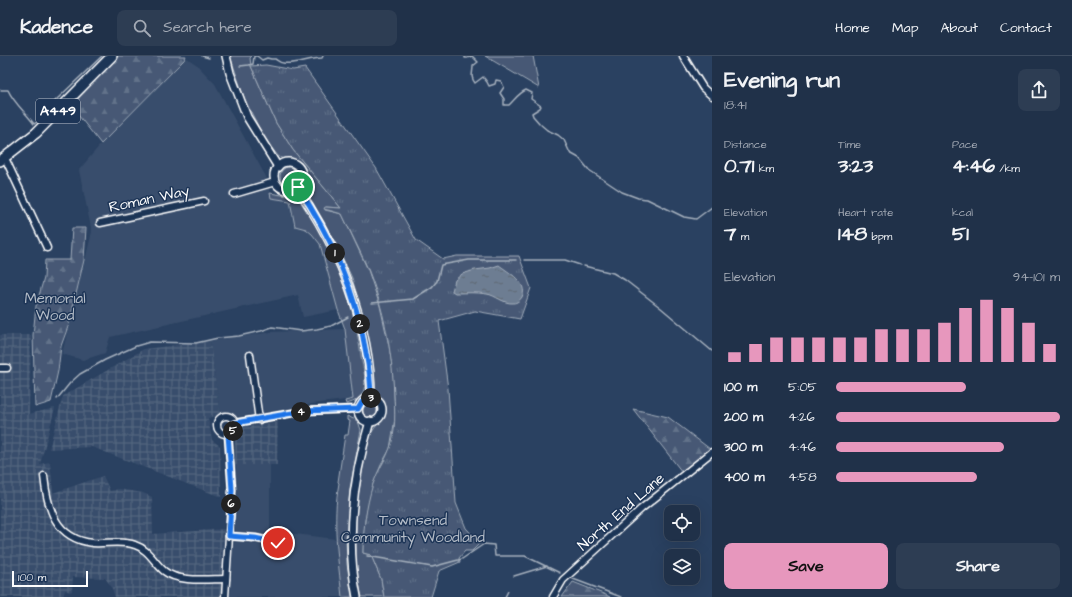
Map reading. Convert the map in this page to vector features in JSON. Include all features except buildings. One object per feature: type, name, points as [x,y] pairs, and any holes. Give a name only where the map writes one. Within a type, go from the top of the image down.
[{"type":"highway","name":"A449","points":[[3,159],[36,133],[112,56]]},
{"type":"main road","points":[[226,56],[230,73],[247,117],[278,167]]},
{"type":"main road","points":[[289,162],[297,166],[302,173],[302,178],[298,187],[291,190],[280,188],[275,182],[274,173],[278,167],[284,163],[289,162]]},
{"type":"main road","points":[[298,187],[331,244],[351,289],[364,340],[371,380],[371,398]]},
{"type":"main road","points":[[371,398],[380,403],[382,408],[379,418],[374,421],[362,418],[358,409],[362,402],[371,398]]},
{"type":"main road","points":[[357,597],[354,585],[351,541],[352,508],[357,475],[370,421]]},
{"type":"street","points":[[683,56],[703,88],[712,96]]},
{"type":"street","points":[[3,159],[47,248]]},
{"type":"street","points":[[234,194],[275,182]]},
{"type":"street","name":"Roman Way","points":[[100,223],[204,201]]},
{"type":"street","points":[[250,355],[259,420]]},
{"type":"street","points":[[0,368],[7,368]]},
{"type":"street","points":[[235,423],[304,411],[358,409]]},
{"type":"street","points":[[226,416],[233,419],[235,423],[235,427],[232,432],[228,434],[220,432],[217,426],[218,421],[222,417],[226,416]]},
{"type":"street","points":[[225,597],[232,490],[228,434]]},
{"type":"street","name":"North End Lane","points":[[553,597],[563,580],[641,509],[712,452]]},
{"type":"street","points":[[44,476],[50,510],[58,525],[73,537],[92,543],[126,543],[136,545],[145,550],[164,571],[181,579],[226,579]]},
{"type":"street","points":[[229,536],[255,538],[278,543]]},
{"type":"shaded area","points":[[187,58],[197,65],[215,84],[266,177],[271,198],[290,201],[295,226],[306,229],[320,244],[338,310],[303,317],[298,295],[110,337],[105,353],[83,360],[62,354],[92,232],[79,170],[101,144]]},
{"type":"shaded area","points":[[345,329],[353,399],[311,404],[298,408],[239,417],[229,412],[220,414],[210,341],[272,332]]},
{"type":"shaded area","points":[[0,335],[31,335],[29,414],[55,408],[40,464],[50,462],[53,493],[103,476],[110,491],[119,489],[143,493],[152,497],[153,534],[224,529],[221,597],[115,597],[111,586],[105,578],[73,577],[72,591],[70,592],[65,590],[63,597],[0,597]]},
{"type":"shaded area","points":[[210,341],[220,414],[208,418],[212,440],[220,446],[221,497],[92,447],[49,449],[63,396],[144,349]]},
{"type":"shaded area","points":[[278,421],[277,465],[235,465],[235,441],[237,433],[243,427]]},
{"type":"shaded area","points":[[235,465],[270,465],[270,531],[336,539],[342,597],[230,597],[236,496]]},
{"type":"green space","points":[[118,56],[186,56],[184,60],[101,144],[71,106]]},
{"type":"green space","points":[[230,56],[252,56],[250,58],[251,66],[276,123],[293,150],[341,208],[326,207],[325,210],[342,214],[368,270],[380,306],[393,372],[395,418],[390,449],[373,484],[365,520],[363,553],[371,555],[381,579],[384,597],[362,597],[357,575],[357,503],[363,465],[370,435],[382,417],[384,407],[375,390],[366,328],[352,278],[337,246],[307,194],[303,184],[304,172],[301,167],[296,162],[278,156],[264,138],[245,100]]},
{"type":"green space","points":[[485,56],[533,56],[539,88]]},
{"type":"green space","name":"Townsend Community Woodland","points":[[266,65],[293,70],[305,68],[376,168],[416,240],[443,259],[457,256],[519,256],[531,288],[520,319],[475,311],[439,321],[448,389],[456,503],[466,528],[480,543],[472,551],[465,551],[459,558],[460,562],[439,571],[431,597],[384,597],[381,579],[371,555],[363,553],[365,518],[368,501],[375,479],[390,448],[395,421],[393,378],[386,330],[374,284],[342,214],[324,209],[325,207],[341,208],[293,150],[276,123],[251,66]]},
{"type":"green space","points":[[289,167],[295,170],[298,176],[295,182],[289,185],[283,182],[280,176],[283,170]]},
{"type":"green space","points":[[270,193],[294,197],[300,201],[328,246],[337,266],[347,293],[354,320],[364,376],[365,386],[363,392],[358,399],[352,402],[346,404],[345,401],[353,399],[345,329],[338,310],[320,244],[306,229],[295,226],[290,201],[271,198]]},
{"type":"green space","name":"Memorial Wood","points":[[72,228],[86,228],[84,260],[69,324],[61,346],[58,371],[51,402],[35,407],[33,335],[36,306],[44,278],[45,260],[70,260]]},
{"type":"green space","points":[[370,404],[375,406],[377,411],[375,416],[370,418],[365,416],[363,411],[365,406]]},
{"type":"green space","points":[[633,409],[668,417],[710,449],[682,472]]},
{"type":"green space","points":[[347,416],[358,421],[361,430],[350,488],[346,539],[347,564],[352,597],[342,597],[336,540],[336,511],[338,482],[345,435],[348,435],[350,421],[347,420]]},
{"type":"green space","points":[[573,582],[606,595],[610,597],[562,597]]},
{"type":"water","points":[[499,265],[516,278],[523,287],[522,297],[517,302],[506,302],[487,294],[455,293],[452,291],[455,280],[462,274]]},
{"type":"waterway","points":[[1,90],[8,90],[16,103],[34,124],[42,118],[56,100],[102,56]]},
{"type":"waterway","points":[[202,56],[209,58]]},
{"type":"waterway","points":[[240,66],[253,64],[254,56],[257,56],[262,60],[267,58],[275,59],[281,63],[322,58],[323,56]]},
{"type":"waterway","points":[[465,56],[465,58],[472,56],[478,62],[473,66],[472,77],[475,83],[483,77],[489,86],[495,84],[496,80],[501,81],[504,87],[500,93],[504,99],[504,105],[509,105],[519,94],[526,90],[532,93],[531,99],[541,106],[532,113],[540,124],[564,140],[570,153],[579,158],[589,170],[622,192],[638,198],[647,199],[684,217],[696,219],[712,207]]},
{"type":"waterway","points":[[372,303],[413,299],[432,287],[437,281],[441,265],[469,260],[516,260]]},
{"type":"waterway","points":[[524,260],[565,260],[580,265]]},
{"type":"waterway","points":[[584,266],[613,273],[625,280],[712,351]]},
{"type":"waterway","points":[[57,399],[70,383],[80,374],[105,360],[136,346],[150,342],[196,343],[218,338],[239,336],[272,327],[301,331],[317,329],[331,326],[348,317]]},
{"type":"waterway","points":[[367,556],[432,567],[462,559],[484,544],[494,545],[495,556],[525,556],[560,573]]},
{"type":"waterway","points":[[514,576],[547,566]]},
{"type":"waterway","points":[[573,579],[621,597]]},
{"type":"waterway","points":[[505,597],[508,591]]},
{"type":"route","points":[[278,543],[255,538],[229,536],[232,476],[228,434],[232,432],[235,427],[235,423],[304,411],[358,409],[359,405],[365,399],[371,398],[371,380],[364,340],[351,289],[331,244],[298,187]]}]
